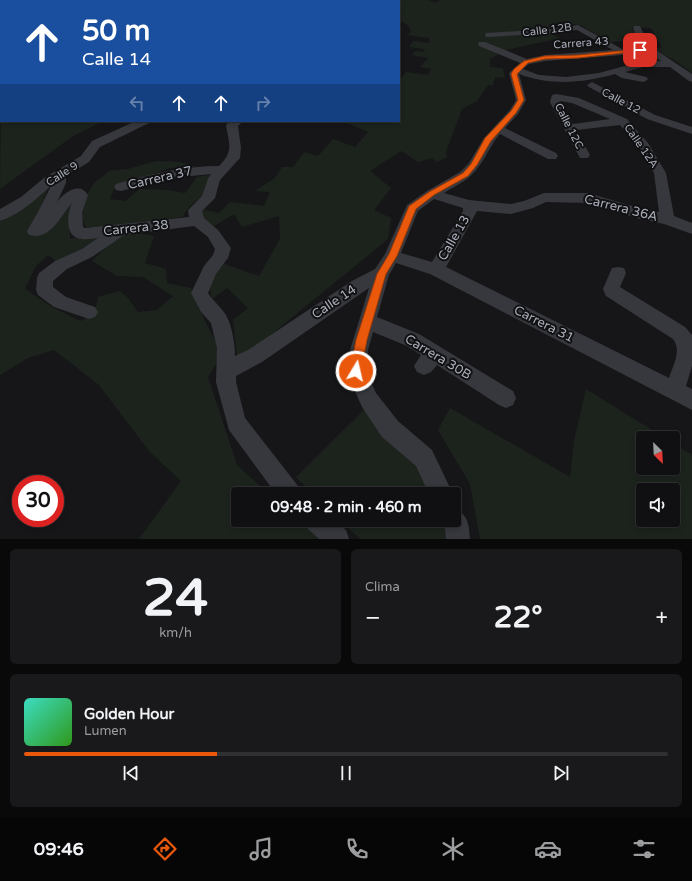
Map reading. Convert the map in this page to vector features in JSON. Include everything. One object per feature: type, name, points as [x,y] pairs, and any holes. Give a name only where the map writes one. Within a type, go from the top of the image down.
[{"type":"street","name":"Calle 12B","points":[[489,35],[552,31],[578,27],[622,52]]},
{"type":"street","points":[[637,28],[644,44],[650,50],[672,64],[692,80]]},
{"type":"street","points":[[482,44],[526,62]]},
{"type":"street","name":"Carrera 43","points":[[516,70],[526,62],[545,58],[650,50]]},
{"type":"street","points":[[438,487],[424,458],[390,429],[369,400],[356,371],[359,350],[381,274],[392,256],[412,208],[432,194],[465,175],[474,165],[488,140],[514,112],[521,100],[514,74],[516,70],[538,78],[566,80],[599,76],[643,64],[672,64]]},
{"type":"street","points":[[616,72],[625,76],[643,79]]},
{"type":"street","name":"Calle 12","points":[[592,85],[651,117],[692,131]]},
{"type":"street","points":[[555,99],[602,123]]},
{"type":"street","name":"Calle 12A","points":[[555,99],[575,100],[623,120],[644,146],[660,173],[668,219]]},
{"type":"street","name":"Calle 12C","points":[[555,99],[584,155]]},
{"type":"street","points":[[569,128],[651,117]]},
{"type":"street","name":"Calle 9","points":[[0,216],[26,200],[60,174],[85,159],[96,144],[143,122]]},
{"type":"street","points":[[236,122],[232,125],[235,148],[234,158],[214,179],[208,198],[195,210],[198,224],[211,232],[223,248],[220,258],[210,270],[200,293],[207,307],[218,319],[226,348],[226,382],[236,423],[285,487]]},
{"type":"street","points":[[498,129],[552,156]]},
{"type":"street","name":"Carrera 37","points":[[121,187],[168,174],[198,170],[223,170]]},
{"type":"street","name":"Carrera 38","points":[[60,174],[59,183],[45,213],[34,231],[42,229],[61,208],[70,195],[77,193],[81,195],[75,213],[76,229],[82,234],[197,221]]},
{"type":"street","name":"Carrera 36A","points":[[432,194],[469,205],[511,209],[528,205],[544,198],[588,198],[640,214],[668,219],[692,229]]},
{"type":"street","name":"Calle 13","points":[[436,270],[470,211],[469,205]]},
{"type":"street","points":[[89,312],[60,302],[44,290],[45,278],[61,265],[87,253],[120,230]]},
{"type":"street","name":"Carrera 31","points":[[392,256],[436,270],[692,400]]},
{"type":"street","points":[[618,273],[611,289],[612,291],[679,333],[686,342],[687,350],[675,392]]},
{"type":"street","name":"Calle 14","points":[[226,371],[255,356],[358,286],[381,274]]},
{"type":"street","name":"Carrera 30B","points":[[368,321],[413,340],[429,360],[506,398]]},
{"type":"street","points":[[324,527],[337,539]]},
{"type":"street","points":[[457,527],[458,539]]},
{"type":"shaded area","points":[[400,0],[429,0],[436,3],[440,0],[692,0],[692,73],[676,61],[653,49],[662,47],[651,28],[631,27],[637,36],[621,37],[626,41],[610,42],[580,25],[569,24],[556,26],[566,30],[551,34],[561,38],[506,50],[490,59],[490,67],[503,68],[505,78],[495,77],[493,86],[488,85],[477,101],[462,109],[446,152],[447,157],[437,162],[432,158],[418,162],[401,151],[370,171],[391,188],[374,210],[391,218],[388,239],[240,360],[237,356],[233,320],[248,308],[227,288],[212,299],[208,282],[224,264],[259,276],[280,239],[279,216],[242,227],[234,214],[214,226],[201,218],[201,209],[219,213],[230,202],[264,206],[270,192],[254,191],[275,178],[282,167],[293,167],[304,152],[318,156],[333,139],[355,147],[368,132],[344,122],[400,122],[400,80],[406,72],[428,75],[431,69],[420,67],[428,58],[412,55],[415,51],[425,52],[424,49],[409,47],[413,41],[430,43],[429,38],[407,35],[411,32],[409,26],[400,21]]},
{"type":"shaded area","points":[[1,122],[101,122],[73,136],[0,189]]},
{"type":"shaded area","points":[[156,161],[180,162],[196,167],[170,168],[115,187],[110,199],[125,201],[140,189],[168,190],[185,193],[197,177],[214,174],[203,195],[190,206],[182,217],[104,227],[86,227],[81,217],[89,191],[95,182],[109,171],[128,169]]},
{"type":"shaded area","points":[[50,183],[38,214],[29,230],[30,236],[46,232],[71,201],[77,197],[69,214],[70,239],[87,236],[104,237],[73,256],[56,261],[48,255],[35,267],[25,289],[52,307],[80,321],[94,315],[98,297],[120,291],[128,298],[138,312],[157,310],[173,296],[143,277],[117,276],[92,261],[119,234],[136,233],[154,236],[145,263],[166,269],[167,283],[191,288],[198,307],[222,354],[208,377],[237,465],[261,487],[231,487],[231,527],[306,527],[319,539],[139,539],[181,481],[149,451],[99,385],[54,350],[28,358],[0,375],[0,222]]},
{"type":"shaded area","points":[[586,389],[654,431],[636,431],[636,475],[680,475],[680,447],[692,455],[692,539],[480,539],[470,484],[438,430],[450,408],[570,477],[574,441]]},
{"type":"shaded area","points":[[368,406],[414,458],[430,487],[306,487],[296,477]]},
{"type":"shaded area","points":[[347,527],[450,527],[452,539],[360,539]]},
{"type":"route","points":[[356,371],[364,330],[368,321],[381,274],[392,256],[412,208],[432,194],[465,175],[474,165],[488,140],[504,121],[514,112],[521,100],[515,81],[514,74],[516,70],[526,62],[532,60],[640,50]]}]
